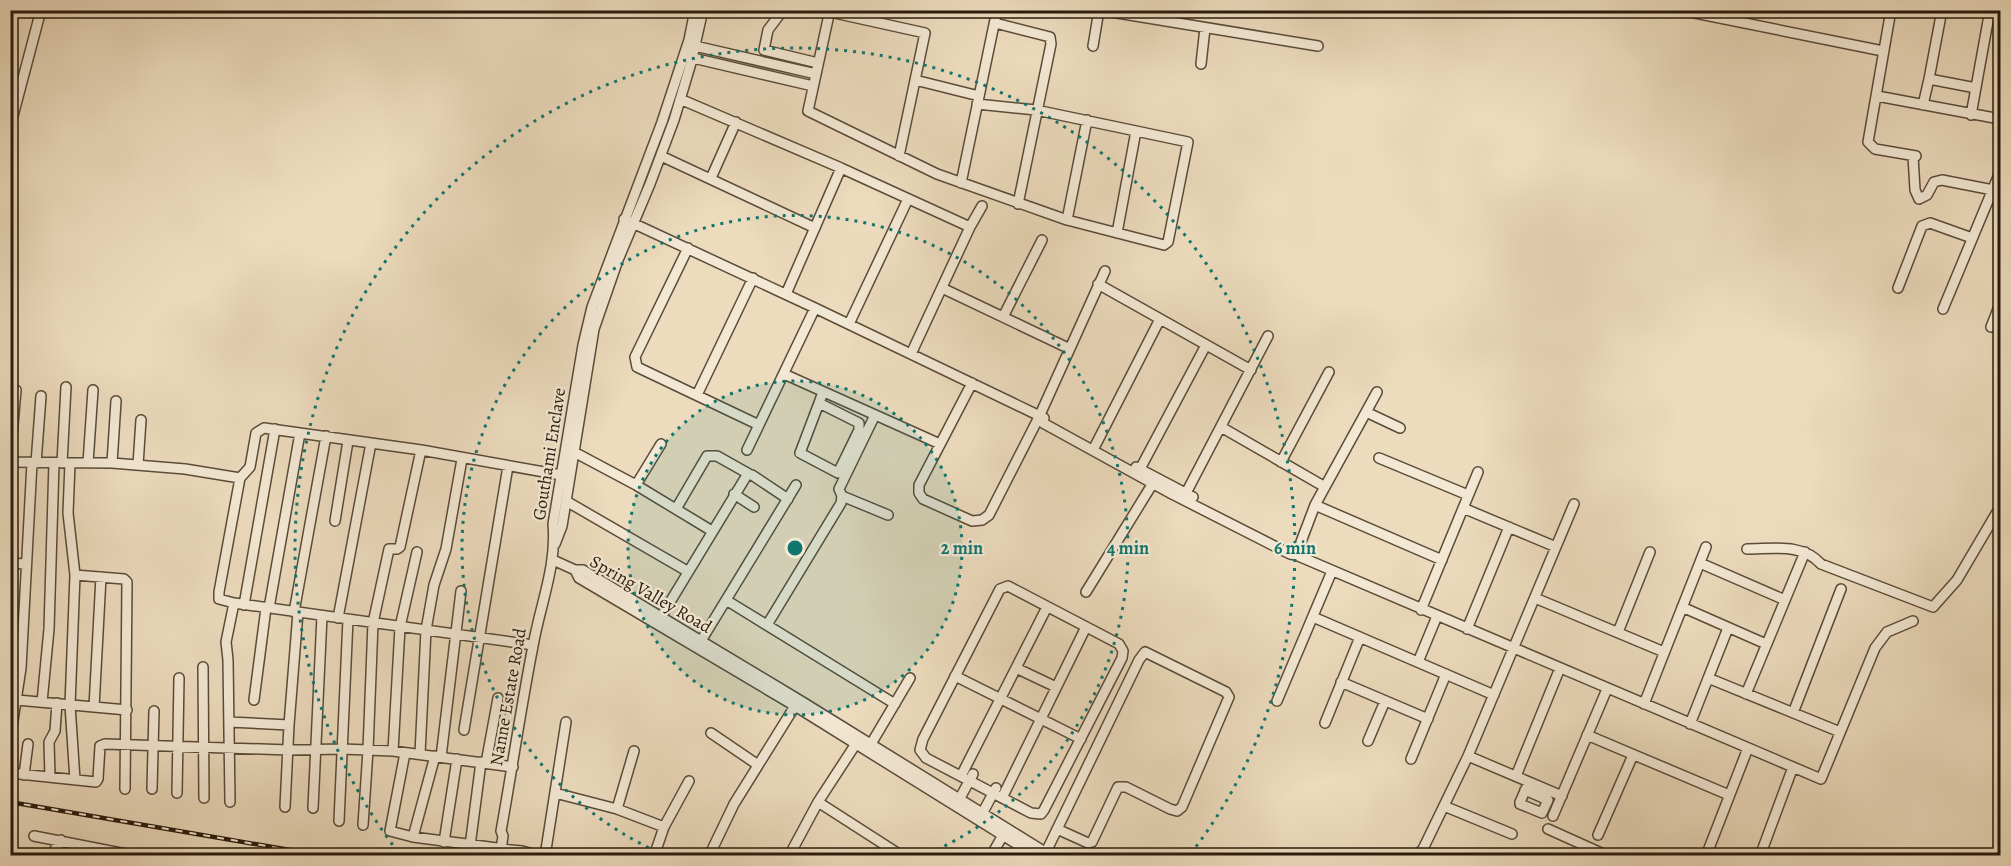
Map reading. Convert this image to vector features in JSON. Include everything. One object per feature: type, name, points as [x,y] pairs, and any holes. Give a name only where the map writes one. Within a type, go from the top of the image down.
[{"type":"street","points":[[13,117],[41,10]]},
{"type":"street","name":"Gouthami Enclave","points":[[555,544],[562,526],[594,329],[639,185],[678,77],[694,10]]},
{"type":"street","name":"Gouthami Enclave","points":[[555,544],[553,524],[583,345],[592,307],[628,221],[661,156],[693,58],[703,10]]},
{"type":"street","points":[[783,10],[768,30],[764,50],[818,63]]},
{"type":"street","points":[[961,183],[998,10]]},
{"type":"street","points":[[1093,46],[1099,10],[1157,15],[1205,28],[1318,46]]},
{"type":"street","points":[[1680,10],[1883,51]]},
{"type":"street","points":[[1891,10],[1868,142],[1875,149],[1915,156],[1915,190],[1919,199],[1927,195],[1934,182],[1942,180],[1991,194],[2001,202]]},
{"type":"street","points":[[1923,105],[1942,10]]},
{"type":"street","points":[[1971,115],[1990,10]]},
{"type":"street","points":[[899,156],[915,80],[925,33],[827,11],[808,111],[899,156],[937,174],[1018,204],[1067,220],[1164,246],[1168,242],[1188,142],[978,100],[915,80]]},
{"type":"street","points":[[995,23],[1050,37],[1051,44],[1018,204]]},
{"type":"street","points":[[1202,64],[1205,28]]},
{"type":"street","points":[[695,46],[816,74]]},
{"type":"street","points":[[693,58],[813,86]]},
{"type":"street","points":[[1929,79],[1976,88]]},
{"type":"street","points":[[1876,96],[2001,119]]},
{"type":"street","points":[[680,99],[841,168],[970,227]]},
{"type":"street","points":[[1067,220],[1087,120]]},
{"type":"street","points":[[711,178],[736,122]]},
{"type":"street","points":[[1118,233],[1136,131]]},
{"type":"street","points":[[661,156],[815,228]]},
{"type":"street","points":[[786,294],[841,168]]},
{"type":"street","points":[[1942,309],[2001,172]]},
{"type":"street","points":[[849,324],[908,199]]},
{"type":"street","points":[[911,354],[982,206]]},
{"type":"street","points":[[628,221],[972,383],[1039,417],[1042,422],[1140,469],[1290,554],[1821,779],[1875,648],[1887,632],[1913,621]]},
{"type":"street","points":[[1898,288],[1922,226],[1930,223],[1972,238]]},
{"type":"street","points":[[1003,317],[1042,240]]},
{"type":"street","points":[[688,248],[635,357],[635,363],[637,367],[759,425]]},
{"type":"street","points":[[972,383],[919,485],[919,493],[923,499],[972,521],[982,520],[989,515],[1039,417],[1104,271]]},
{"type":"street","points":[[697,395],[753,278]]},
{"type":"street","points":[[1098,284],[1251,370]]},
{"type":"street","points":[[942,288],[1068,348]]},
{"type":"street","points":[[1990,327],[2001,304]]},
{"type":"street","points":[[747,450],[815,308]]},
{"type":"street","points":[[1094,448],[1160,319]]},
{"type":"street","points":[[1184,496],[1268,336]]},
{"type":"street","points":[[1140,469],[1206,345]]},
{"type":"street","points":[[1281,462],[1329,372]]},
{"type":"street","points":[[784,374],[940,444]]},
{"type":"street","points":[[42,702],[66,387]]},
{"type":"street","points":[[16,390],[10,461],[112,463],[184,469],[240,477]]},
{"type":"street","points":[[88,463],[93,390]]},
{"type":"street","points":[[819,403],[859,423],[859,430],[838,473],[800,453],[819,403],[824,392]]},
{"type":"street","points":[[1296,555],[1315,505],[1377,392]]},
{"type":"street","points":[[10,740],[21,668],[25,564],[41,396]]},
{"type":"street","points":[[112,463],[116,401]]},
{"type":"street","points":[[1366,412],[1400,428]]},
{"type":"street","points":[[767,625],[841,503],[842,496],[839,489],[875,415]]},
{"type":"street","points":[[138,465],[141,420]]},
{"type":"street","points":[[533,645],[244,605],[219,599],[219,596],[240,477],[249,467],[256,433],[264,428],[348,441],[371,442],[561,475]]},
{"type":"street","points":[[1221,428],[1325,487]]},
{"type":"street","points":[[244,605],[275,429]]},
{"type":"street","points":[[254,700],[267,608],[300,433]]},
{"type":"street","points":[[285,807],[296,612],[327,436]]},
{"type":"street","points":[[335,521],[348,441]]},
{"type":"street","points":[[339,821],[343,619],[371,442]]},
{"type":"street","points":[[636,485],[661,444]]},
{"type":"street","points":[[1094,448],[1153,483],[1184,496]]},
{"type":"street","points":[[363,825],[373,623],[389,549],[399,549],[401,543],[421,450]]},
{"type":"street","points":[[574,452],[636,485],[712,531]]},
{"type":"street","points":[[676,509],[707,456],[717,456],[788,499]]},
{"type":"street","points":[[1379,458],[1468,495]]},
{"type":"street","points":[[420,754],[426,630],[434,585],[446,549],[462,459]]},
{"type":"street","points":[[62,463],[75,575],[70,705],[75,780]]},
{"type":"street","points":[[464,730],[508,466]]},
{"type":"street","points":[[1421,610],[1478,472]]},
{"type":"street","points":[[661,617],[734,494],[749,474]]},
{"type":"street","points":[[1086,592],[1153,483]]},
{"type":"street","points":[[701,641],[796,485]]},
{"type":"street","points":[[734,494],[754,507]]},
{"type":"street","points":[[842,496],[888,515]]},
{"type":"street","points":[[566,501],[687,572]]},
{"type":"street","points":[[1417,855],[1423,849],[1468,756],[1574,504]]},
{"type":"street","points":[[1315,505],[1442,560]]},
{"type":"street","points":[[1747,549],[1795,548],[1813,555],[1821,564],[1933,608],[1958,580],[2001,507]]},
{"type":"street","points":[[1463,508],[1556,547]]},
{"type":"street","points":[[1990,524],[2001,530]]},
{"type":"street","points":[[1467,629],[1509,527]]},
{"type":"street","name":"Nanne Estate Road","points":[[498,852],[533,645],[555,544]]},
{"type":"street","points":[[1644,704],[1706,547]]},
{"type":"street","points":[[393,751],[400,627],[417,552]]},
{"type":"street","points":[[1618,632],[1650,552]]},
{"type":"street","points":[[1746,694],[1805,552]]},
{"type":"street","points":[[553,560],[576,570]]},
{"type":"street","points":[[10,563],[25,564]]},
{"type":"street","points":[[1700,563],[1785,600]]},
{"type":"street","name":"Spring Valley Road","points":[[1036,855],[1003,835],[938,790],[871,744],[858,741],[795,706],[579,578],[576,570],[583,570],[701,641],[858,741],[938,790],[960,798],[1048,854]]},
{"type":"street","points":[[1277,701],[1332,571]]},
{"type":"street","points":[[75,575],[124,579],[127,582],[125,789]]},
{"type":"street","points":[[94,707],[101,577]]},
{"type":"street","points":[[1003,587],[1012,588],[1086,627],[1119,644],[1123,655],[1041,814],[1030,813],[967,777],[926,758],[920,750],[923,739],[1003,587]]},
{"type":"street","points":[[1793,713],[1841,589]]},
{"type":"street","points":[[413,837],[438,757],[461,591]]},
{"type":"street","points":[[1535,598],[1664,652]]},
{"type":"street","points":[[726,600],[895,704]]},
{"type":"street","points":[[230,802],[226,642],[234,603]]},
{"type":"street","points":[[960,798],[1000,699],[1047,607]]},
{"type":"street","points":[[1682,607],[1766,644]]},
{"type":"street","points":[[313,808],[322,616]]},
{"type":"street","points":[[1418,662],[1437,616]]},
{"type":"street","points":[[1313,617],[1494,695]]},
{"type":"street","points":[[982,812],[997,793],[1041,719],[1086,627]]},
{"type":"street","points":[[1690,724],[1728,628]]},
{"type":"street","points":[[1325,723],[1360,637]]},
{"type":"street","points":[[1048,854],[1057,829],[1139,660],[1145,652],[1226,692],[1229,697],[1182,807],[1177,811],[1170,809],[1126,787],[1118,787],[1092,842],[1088,843],[1057,829]]},
{"type":"street","points":[[203,667],[204,798]]},
{"type":"street","points":[[10,668],[21,668]]},
{"type":"street","points":[[1016,668],[1056,687]]},
{"type":"street","points":[[1515,776],[1560,668]]},
{"type":"street","points":[[1411,759],[1446,674]]},
{"type":"street","points":[[955,676],[1081,739]]},
{"type":"street","points":[[177,793],[179,678]]},
{"type":"street","points":[[871,744],[910,678]]},
{"type":"street","points":[[1708,678],[1840,732]]},
{"type":"street","points":[[1341,682],[1428,719]]},
{"type":"street","points":[[1553,816],[1607,688]]},
{"type":"street","points":[[470,846],[483,763],[498,698]]},
{"type":"street","points":[[17,699],[127,710]]},
{"type":"street","points":[[1368,741],[1385,701]]},
{"type":"street","points":[[50,777],[49,742],[55,731],[57,704]]},
{"type":"street","points":[[709,855],[734,804],[795,706]]},
{"type":"street","points":[[152,789],[154,711]]},
{"type":"street","points":[[228,722],[289,725]]},
{"type":"street","points":[[405,753],[390,831],[498,852],[522,851],[543,855],[566,722]]},
{"type":"street","points":[[711,733],[758,765]]},
{"type":"street","points":[[1587,735],[1729,795]]},
{"type":"street","points":[[790,855],[818,802],[858,741]]},
{"type":"street","points":[[24,775],[28,744]]},
{"type":"street","points":[[10,773],[97,781],[101,745],[393,751],[513,767]]},
{"type":"street","points":[[1706,855],[1748,748]]},
{"type":"street","points":[[617,809],[634,751]]},
{"type":"street","points":[[1598,835],[1633,754]]},
{"type":"street","points":[[1468,756],[1515,776],[1527,786],[1562,796]]},
{"type":"street","points":[[444,842],[457,759]]},
{"type":"street","points":[[1760,855],[1793,767]]},
{"type":"street","points":[[654,855],[664,827],[688,781]]},
{"type":"street","points":[[555,793],[617,809],[664,827]]},
{"type":"street","points":[[818,802],[902,855]]},
{"type":"street","points":[[1444,806],[1512,834]]},
{"type":"street","points":[[1548,829],[1608,855]]},
{"type":"street","points":[[991,855],[1003,835]]},
{"type":"street","points":[[34,836],[136,855]]},
{"type":"street","points":[[51,855],[61,840]]},
{"type":"railway","points":[[10,802],[325,856]]}]
